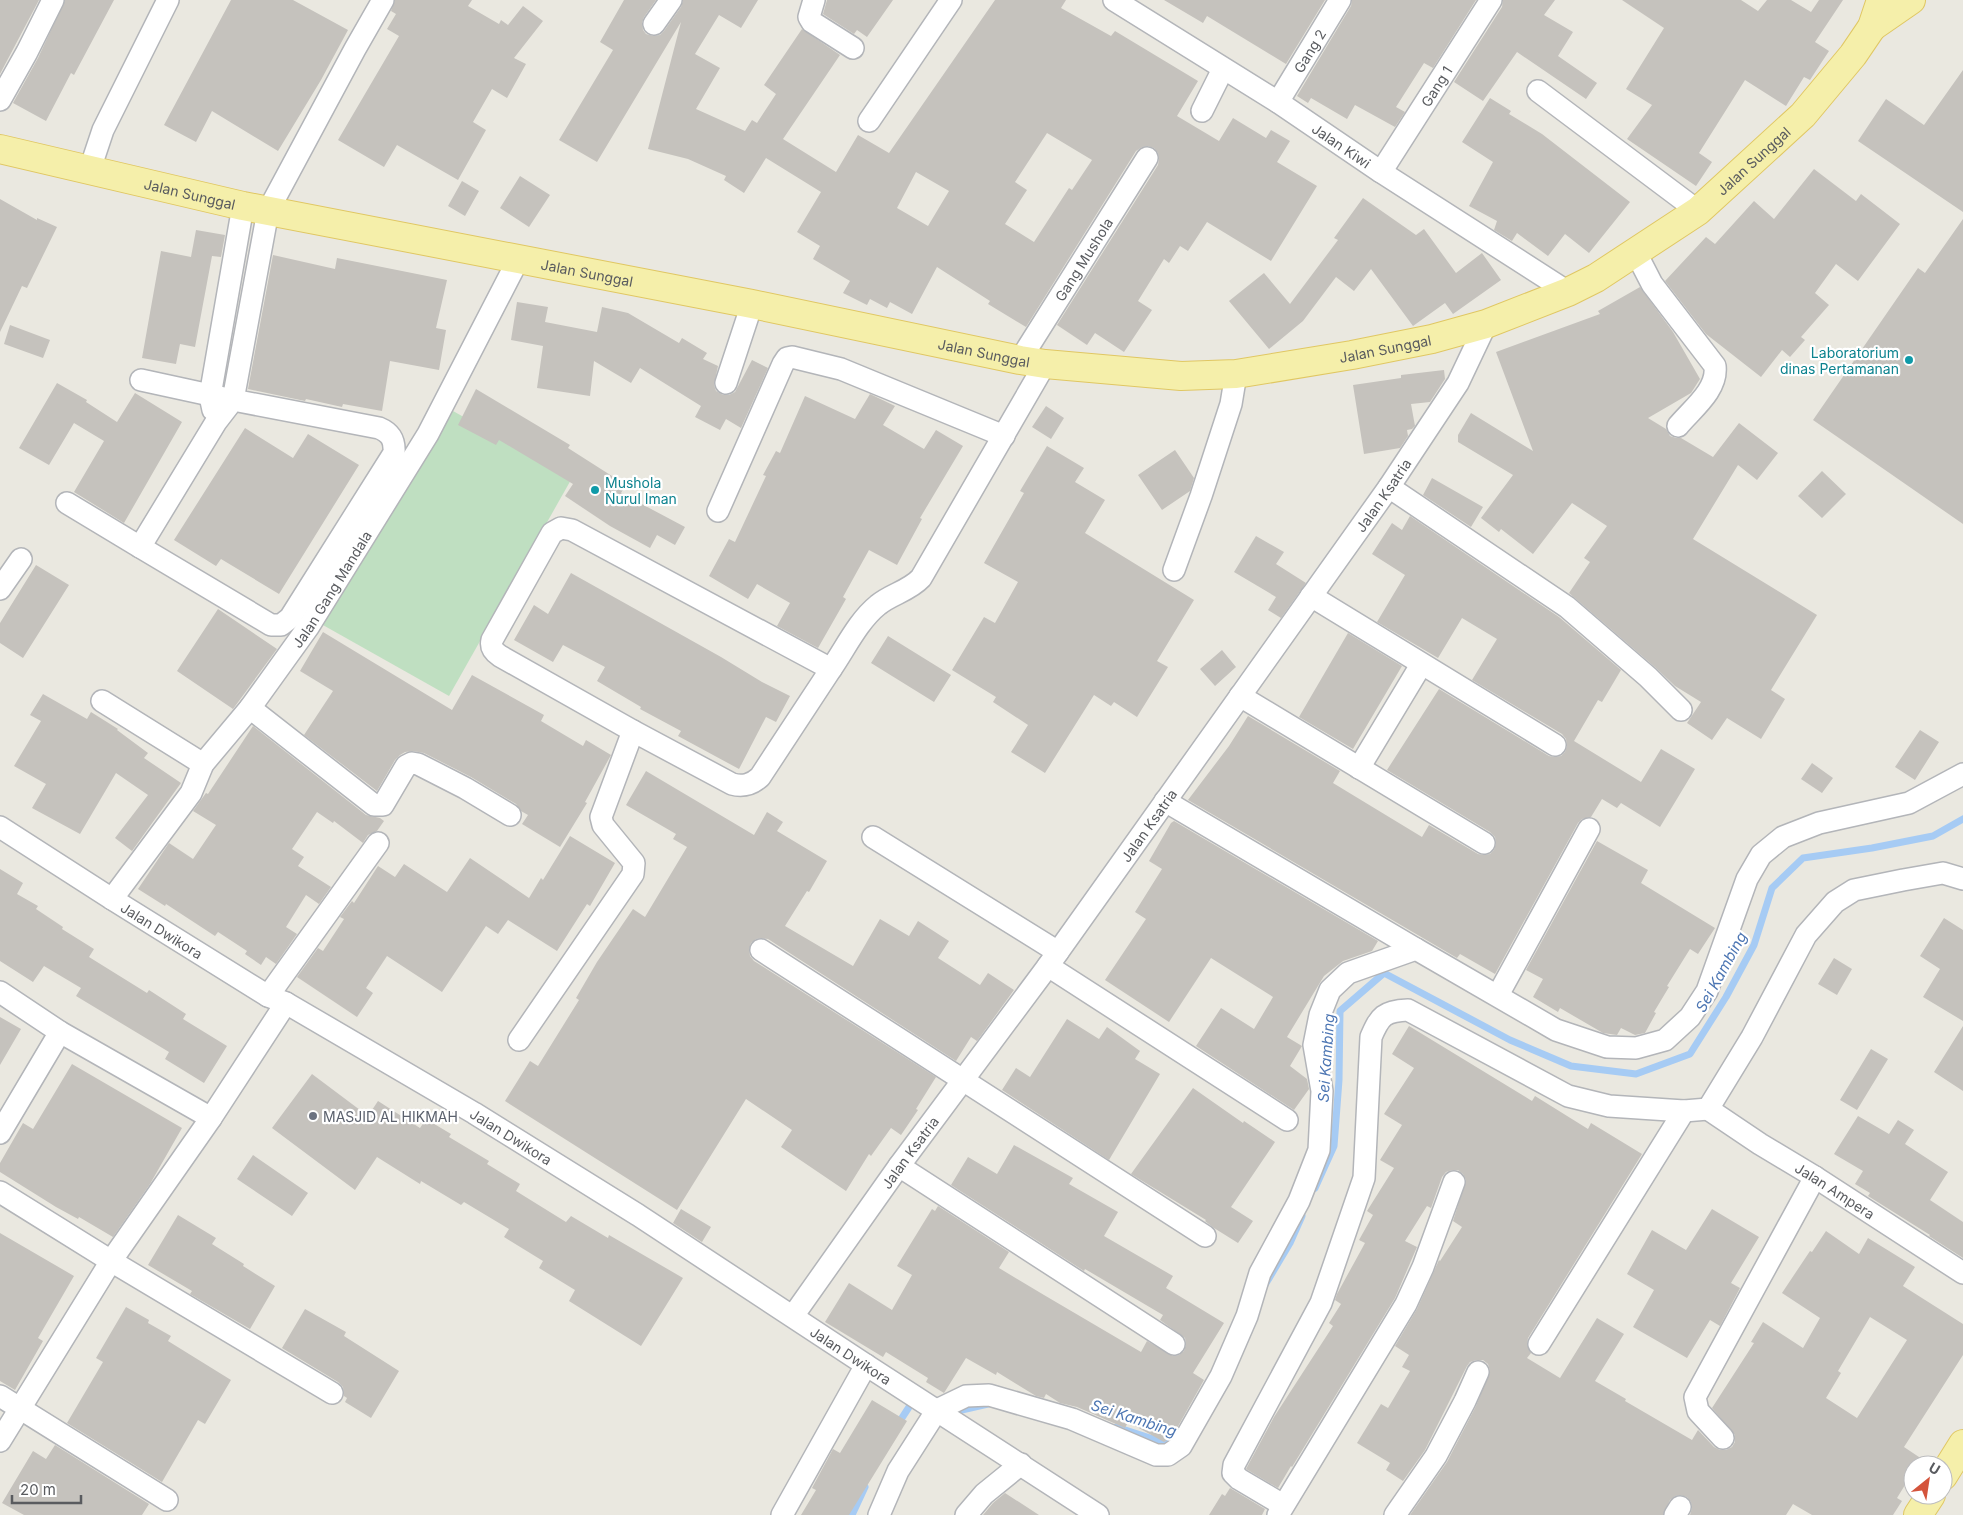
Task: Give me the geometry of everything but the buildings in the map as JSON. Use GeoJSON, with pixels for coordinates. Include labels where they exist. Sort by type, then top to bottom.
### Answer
{"type":"FeatureCollection","features":[{"type":"Feature","properties":{"kind":"main road","name":"Jalan Sunggal"},"geometry":{"type":"LineString","coordinates":[[0,149],[256,208],[752,304],[1033,362],[1181,376],[1236,374],[1352,355],[1432,339],[1486,324],[1568,292],[1596,278],[1698,211],[1803,115],[1853,54],[1872,27],[1881,0]]}},
{"type":"Feature","properties":{"kind":"main road","name":"Jalan Sunggal"},"geometry":{"type":"LineString","coordinates":[[1872,27],[1911,0]]}},
{"type":"Feature","properties":{"kind":"main road"},"geometry":{"type":"LineString","coordinates":[[1953,1460],[1963,1444]]}},
{"type":"Feature","properties":{"kind":"street"},"geometry":{"type":"LineString","coordinates":[[0,100],[27,52],[52,0]]}},
{"type":"Feature","properties":{"kind":"street"},"geometry":{"type":"LineString","coordinates":[[90,169],[104,130],[168,0]]}},
{"type":"Feature","properties":{"kind":"street"},"geometry":{"type":"LineString","coordinates":[[216,422],[210,396],[223,318],[256,208],[355,49],[383,0]]}},
{"type":"Feature","properties":{"kind":"street"},"geometry":{"type":"LineString","coordinates":[[654,24],[671,0]]}},
{"type":"Feature","properties":{"kind":"street"},"geometry":{"type":"LineString","coordinates":[[814,0],[810,16],[812,22],[853,48]]}},
{"type":"Feature","properties":{"kind":"street"},"geometry":{"type":"LineString","coordinates":[[869,121],[951,0]]}},
{"type":"Feature","properties":{"kind":"street","name":"Gang 2"},"geometry":{"type":"LineString","coordinates":[[1278,102],[1340,0]]}},
{"type":"Feature","properties":{"kind":"street","name":"Gang 1"},"geometry":{"type":"LineString","coordinates":[[1381,172],[1491,0]]}},
{"type":"Feature","properties":{"kind":"street","name":"Jalan Kiwi"},"geometry":{"type":"LineString","coordinates":[[1120,1],[1568,292]]}},
{"type":"Feature","properties":{"kind":"street"},"geometry":{"type":"LineString","coordinates":[[1202,111],[1223,69]]}},
{"type":"Feature","properties":{"kind":"street"},"geometry":{"type":"LineString","coordinates":[[1538,91],[1698,211]]}},
{"type":"Feature","properties":{"kind":"street","name":"Gang Mushola"},"geometry":{"type":"LineString","coordinates":[[831,669],[572,530],[561,528],[552,533],[491,644],[492,650],[500,656],[732,784],[747,785],[760,777],[864,620],[877,605],[915,585],[921,578],[1004,436],[1033,362],[1147,158]]}},
{"type":"Feature","properties":{"kind":"street"},"geometry":{"type":"LineString","coordinates":[[140,547],[216,422],[233,400],[247,322],[256,208]]}},
{"type":"Feature","properties":{"kind":"street"},"geometry":{"type":"LineString","coordinates":[[1635,251],[1652,284],[1715,366],[1716,376],[1712,387],[1678,426]]}},
{"type":"Feature","properties":{"kind":"street","name":"Jalan Gang Mandala"},"geometry":{"type":"LineString","coordinates":[[112,899],[191,793],[203,764],[250,708],[308,626],[428,434],[519,258]]}},
{"type":"Feature","properties":{"kind":"street"},"geometry":{"type":"LineString","coordinates":[[726,383],[752,304]]}},
{"type":"Feature","properties":{"kind":"street"},"geometry":{"type":"LineString","coordinates":[[223,318],[247,322]]}},
{"type":"Feature","properties":{"kind":"street","name":"Jalan Ksatria"},"geometry":{"type":"LineString","coordinates":[[793,1316],[899,1166],[1053,959],[1389,487],[1458,383],[1486,324]]}},
{"type":"Feature","properties":{"kind":"street"},"geometry":{"type":"LineString","coordinates":[[718,511],[786,358],[792,357],[841,369],[1004,436]]}},
{"type":"Feature","properties":{"kind":"street"},"geometry":{"type":"LineString","coordinates":[[1174,570],[1202,496],[1228,413],[1236,374]]}},
{"type":"Feature","properties":{"kind":"street"},"geometry":{"type":"LineString","coordinates":[[67,503],[271,625],[281,625],[290,618],[394,453],[395,445],[392,437],[388,431],[379,428],[210,396],[141,380]]}},
{"type":"Feature","properties":{"kind":"street"},"geometry":{"type":"LineString","coordinates":[[1389,487],[1567,607],[1648,678],[1681,710]]}},
{"type":"Feature","properties":{"kind":"street"},"geometry":{"type":"LineString","coordinates":[[0,589],[21,559]]}},
{"type":"Feature","properties":{"kind":"street"},"geometry":{"type":"LineString","coordinates":[[1311,596],[1554,745]]}},
{"type":"Feature","properties":{"kind":"street"},"geometry":{"type":"LineString","coordinates":[[1359,768],[1421,665]]}},
{"type":"Feature","properties":{"kind":"street"},"geometry":{"type":"LineString","coordinates":[[1240,696],[1484,843]]}},
{"type":"Feature","properties":{"kind":"street"},"geometry":{"type":"LineString","coordinates":[[102,701],[203,764]]}},
{"type":"Feature","properties":{"kind":"street"},"geometry":{"type":"LineString","coordinates":[[250,708],[374,805],[382,805],[406,766],[412,763],[418,764],[465,788],[510,815]]}},
{"type":"Feature","properties":{"kind":"street"},"geometry":{"type":"LineString","coordinates":[[519,1040],[633,874],[634,863],[603,825],[601,817],[633,731]]}},
{"type":"Feature","properties":{"kind":"street"},"geometry":{"type":"LineString","coordinates":[[1165,801],[1556,1030],[1607,1047],[1636,1048],[1665,1040],[1690,1017],[1707,991],[1747,879],[1761,855],[1783,836],[1819,823],[1908,803],[1963,774]]}},
{"type":"Feature","properties":{"kind":"street","name":"Jalan Dwikora"},"geometry":{"type":"LineString","coordinates":[[0,827],[112,899],[277,999],[474,1113],[638,1214],[866,1365],[1098,1515]]}},
{"type":"Feature","properties":{"kind":"street"},"geometry":{"type":"LineString","coordinates":[[1498,995],[1589,830]]}},
{"type":"Feature","properties":{"kind":"street"},"geometry":{"type":"LineString","coordinates":[[872,837],[1287,1120]]}},
{"type":"Feature","properties":{"kind":"street"},"geometry":{"type":"LineString","coordinates":[[0,1441],[111,1261],[211,1118],[277,999],[378,843]]}},
{"type":"Feature","properties":{"kind":"street"},"geometry":{"type":"LineString","coordinates":[[1454,1182],[1423,1267],[1406,1304],[1280,1510],[1239,1479],[1233,1473],[1234,1465],[1321,1304],[1364,1178],[1371,1037],[1378,1019],[1392,1010],[1408,1010],[1568,1096],[1609,1106],[1684,1110],[1708,1109],[1752,1037],[1806,935],[1835,902],[1854,890],[1903,880],[1943,873],[1963,879]]}},
{"type":"Feature","properties":{"kind":"street"},"geometry":{"type":"LineString","coordinates":[[879,1515],[898,1471],[942,1413],[966,1396],[989,1395],[1072,1419],[1156,1455],[1168,1455],[1182,1446],[1221,1376],[1247,1316],[1260,1273],[1299,1201],[1319,1150],[1322,1091],[1314,1044],[1320,1015],[1330,990],[1348,973],[1416,949]]}},
{"type":"Feature","properties":{"kind":"street"},"geometry":{"type":"LineString","coordinates":[[761,950],[1205,1236]]}},
{"type":"Feature","properties":{"kind":"street"},"geometry":{"type":"LineString","coordinates":[[0,992],[60,1032],[211,1118]]}},
{"type":"Feature","properties":{"kind":"street"},"geometry":{"type":"LineString","coordinates":[[0,1133],[60,1032]]}},
{"type":"Feature","properties":{"kind":"street","name":"Jalan Ampera"},"geometry":{"type":"LineString","coordinates":[[1708,1109],[1963,1273]]}},
{"type":"Feature","properties":{"kind":"street"},"geometry":{"type":"LineString","coordinates":[[1539,1344],[1684,1110]]}},
{"type":"Feature","properties":{"kind":"street"},"geometry":{"type":"LineString","coordinates":[[899,1166],[1174,1344]]}},
{"type":"Feature","properties":{"kind":"street"},"geometry":{"type":"LineString","coordinates":[[1723,1438],[1698,1411],[1695,1397],[1815,1177]]}},
{"type":"Feature","properties":{"kind":"street"},"geometry":{"type":"LineString","coordinates":[[0,1192],[111,1261],[332,1393]]}},
{"type":"Feature","properties":{"kind":"street"},"geometry":{"type":"LineString","coordinates":[[782,1515],[866,1365]]}},
{"type":"Feature","properties":{"kind":"street"},"geometry":{"type":"LineString","coordinates":[[1395,1515],[1436,1456],[1478,1372]]}},
{"type":"Feature","properties":{"kind":"street"},"geometry":{"type":"LineString","coordinates":[[0,1396],[167,1500]]}},
{"type":"Feature","properties":{"kind":"street"},"geometry":{"type":"LineString","coordinates":[[966,1515],[1014,1459]]}},
{"type":"Feature","properties":{"kind":"green space"},"geometry":{"type":"Polygon","coordinates":[[[437,402],[572,478],[449,696],[314,620],[437,402]]]}},
{"type":"Feature","properties":{"kind":"waterway","name":"Sei Kambing"},"geometry":{"type":"LineString","coordinates":[[1315,1188],[1334,1146],[1339,1080],[1340,1011],[1384,973],[1510,1040],[1571,1066],[1636,1074],[1690,1054],[1726,997],[1754,945],[1772,888],[1803,858],[1872,848],[1933,836],[1963,819]]}},
{"type":"Feature","properties":{"kind":"waterway","name":"Sei Kambing"},"geometry":{"type":"LineString","coordinates":[[1265,1285],[1290,1243],[1302,1216]]}},
{"type":"Feature","properties":{"kind":"waterway","name":"Sei Kambing"},"geometry":{"type":"LineString","coordinates":[[898,1424],[911,1404],[915,1405]]}},
{"type":"Feature","properties":{"kind":"waterway","name":"Sei Kambing"},"geometry":{"type":"LineString","coordinates":[[953,1412],[988,1404]]}},
{"type":"Feature","properties":{"kind":"waterway","name":"Sei Kambing"},"geometry":{"type":"LineString","coordinates":[[1116,1427],[1175,1446]]}},
{"type":"Feature","properties":{"kind":"waterway","name":"Sei Kambing"},"geometry":{"type":"LineString","coordinates":[[852,1515],[865,1487]]}},
{"type":"Feature","properties":{"kind":"place","name":"Laboratorium dinas Pertamanan"},"geometry":{"type":"Point","coordinates":[1909,360]}},
{"type":"Feature","properties":{"kind":"place","name":"Mushola Nurul Iman"},"geometry":{"type":"Point","coordinates":[595,490]}},
{"type":"Feature","properties":{"kind":"place","name":"MASJID AL HIKMAH"},"geometry":{"type":"Point","coordinates":[313,1116]}}]}
